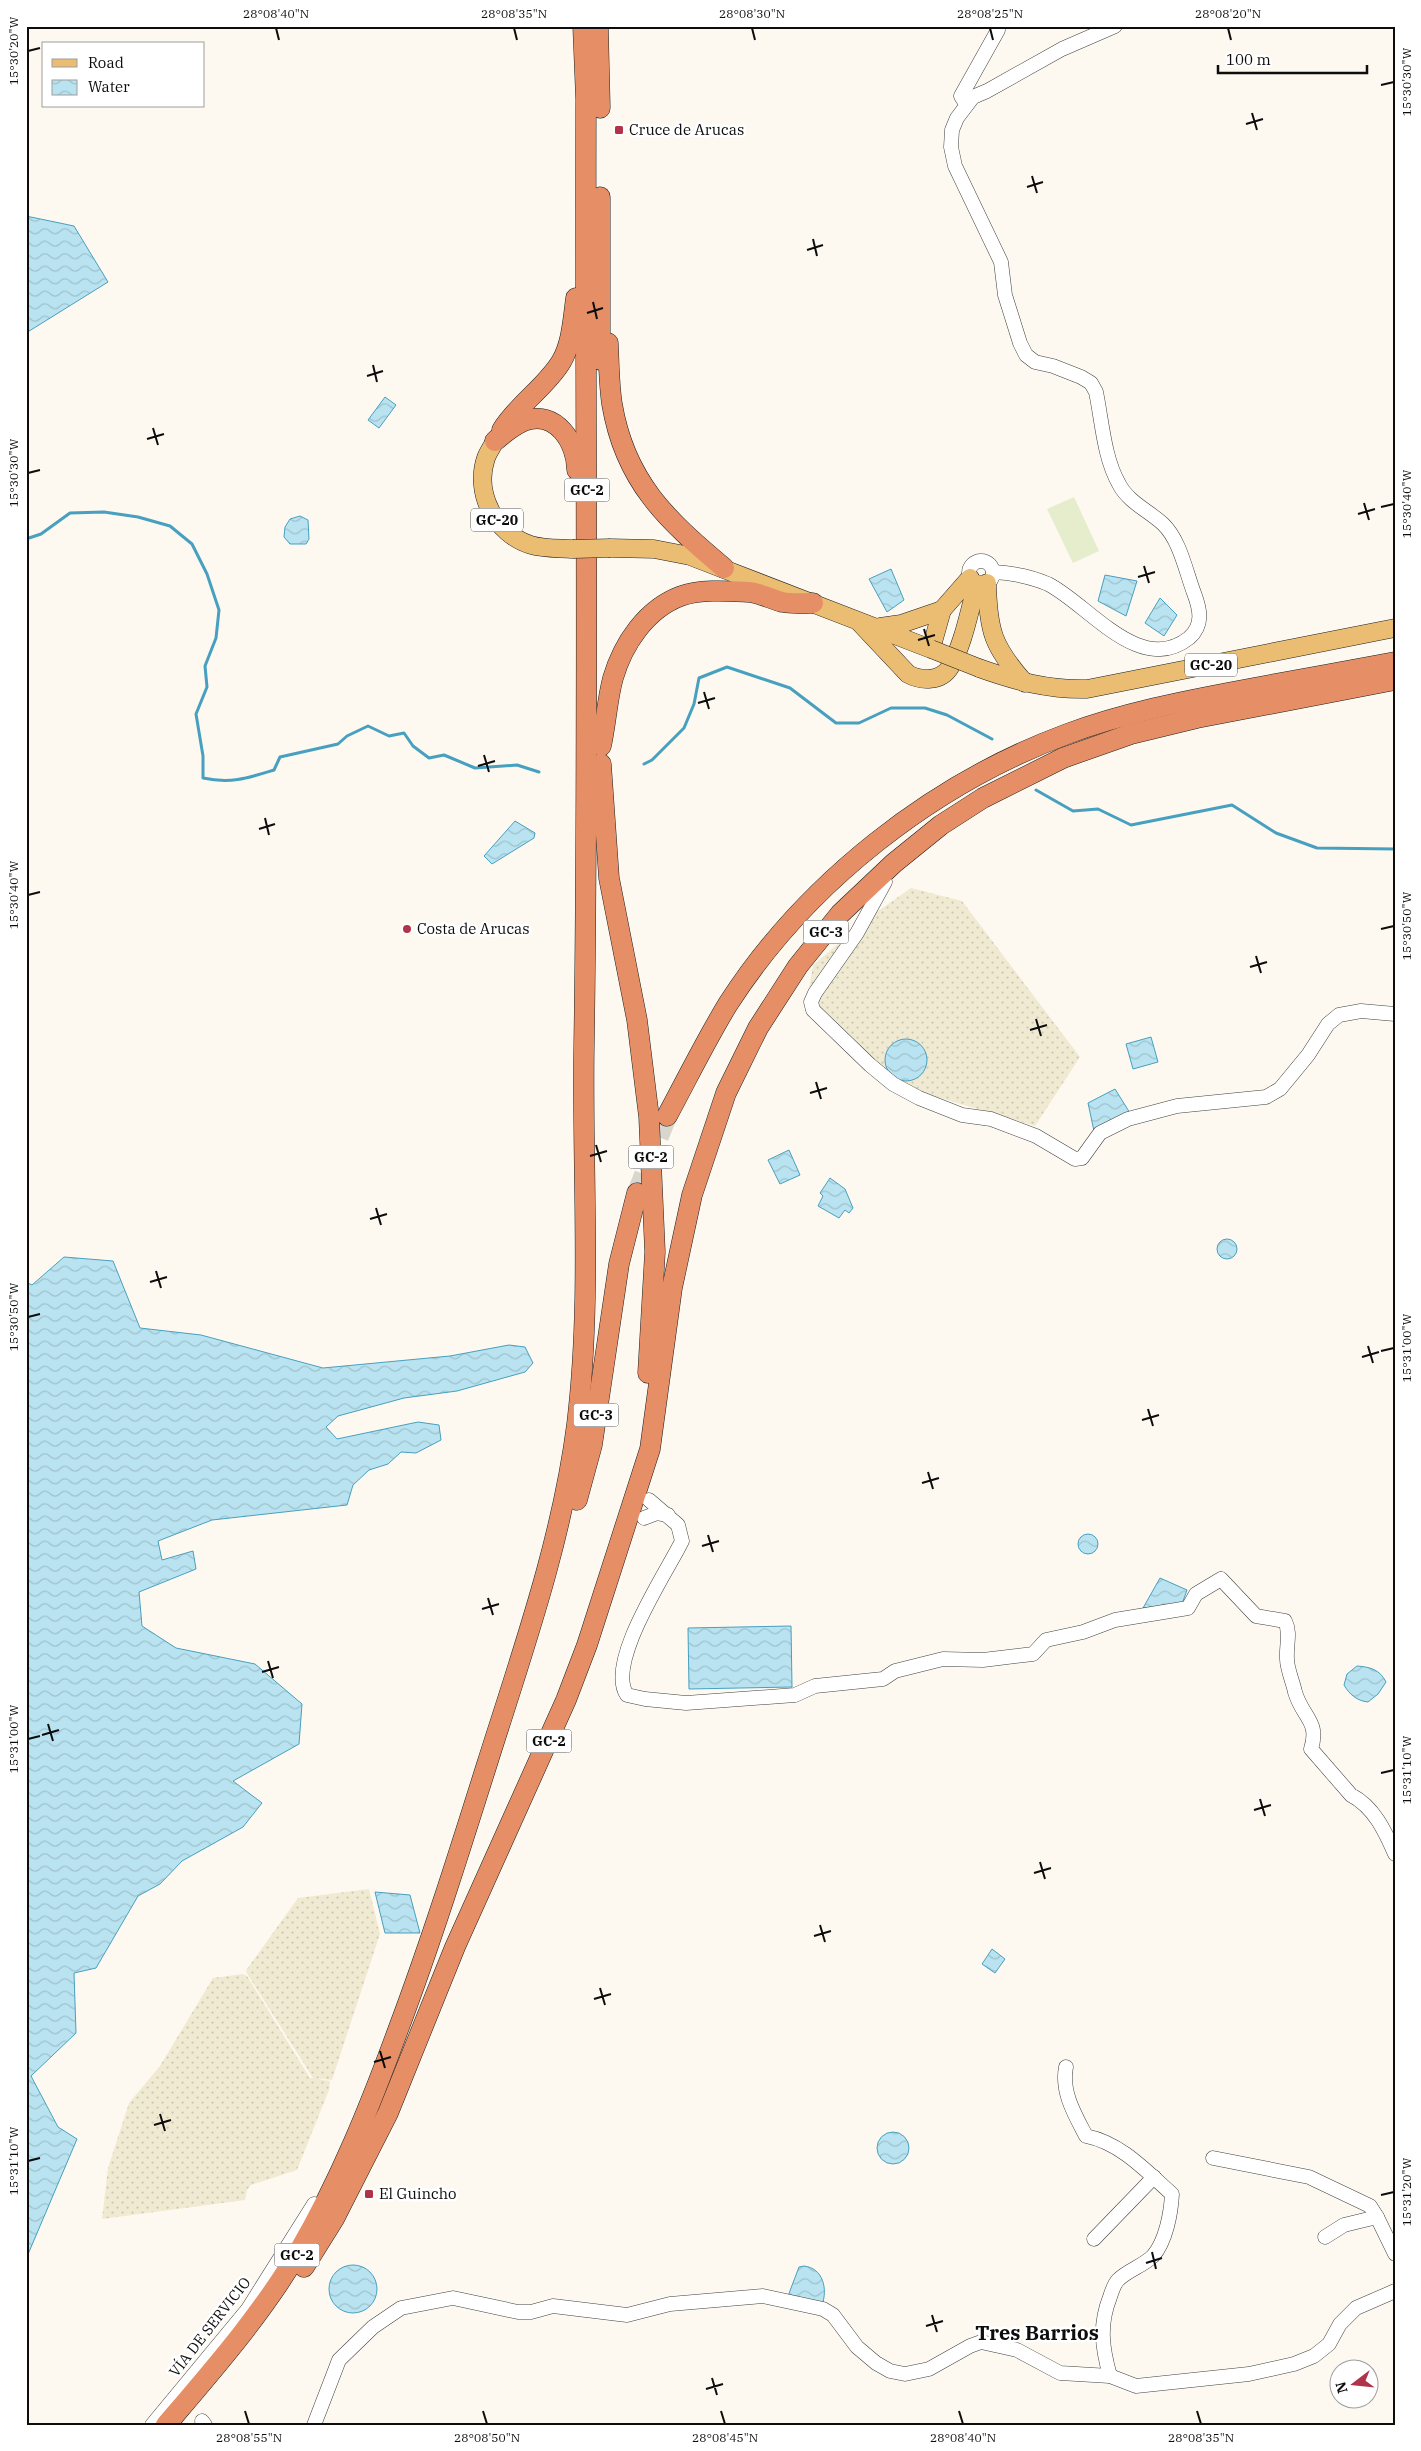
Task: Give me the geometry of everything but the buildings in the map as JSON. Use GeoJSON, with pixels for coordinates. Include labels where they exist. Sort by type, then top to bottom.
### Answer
{"type":"FeatureCollection","features":[{"type":"Feature","properties":{"kind":"highway","name":"GC-2"},"geometry":{"type":"LineString","coordinates":[[182,2425],[264,2327],[314,2252],[334,2219],[384,2121],[455,1947],[566,1700],[587,1645],[623,1528],[641,1439],[650,1348],[655,1252],[649,1117],[637,1020],[609,878],[601,788],[594,741],[586,244],[586,99],[583,26]]}},
{"type":"Feature","properties":{"kind":"highway","name":"GC-2"},"geometry":{"type":"LineString","coordinates":[[166,2425],[254,2318],[296,2256],[342,2170],[387,2060],[430,1944],[529,1630],[560,1523],[570,1472],[582,1370],[585,1295],[584,1053],[594,741],[600,301],[598,26]]}},
{"type":"Feature","properties":{"kind":"highway"},"geometry":{"type":"LineString","coordinates":[[495,441],[509,419],[551,376],[562,361],[571,333],[586,244]]}},
{"type":"Feature","properties":{"kind":"highway"},"geometry":{"type":"LineString","coordinates":[[600,301],[608,344],[612,404],[619,435],[634,472],[670,521],[724,568]]}},
{"type":"Feature","properties":{"kind":"highway"},"geometry":{"type":"LineString","coordinates":[[495,441],[511,428],[526,420],[539,419],[560,427],[568,436],[574,448],[577,461],[580,696],[594,741]]}},
{"type":"Feature","properties":{"kind":"highway"},"geometry":{"type":"LineString","coordinates":[[594,741],[613,678],[624,650],[640,625],[662,606],[681,596],[726,592],[752,592],[791,603],[812,603]]}},
{"type":"Feature","properties":{"kind":"highway","name":"GC-3"},"geometry":{"type":"LineString","coordinates":[[667,1116],[728,1004],[778,938],[829,883],[883,838],[974,777],[1068,734],[1125,716],[1194,699],[1395,662]]}},
{"type":"Feature","properties":{"kind":"highway","name":"GC-3"},"geometry":{"type":"LineString","coordinates":[[623,1528],[650,1449],[672,1288],[692,1195],[726,1093],[758,1028],[798,966],[840,914],[894,863],[941,825],[983,798],[1063,758],[1131,734],[1197,718],[1395,680]]}},
{"type":"Feature","properties":{"kind":"highway"},"geometry":{"type":"LineString","coordinates":[[854,924],[885,882],[947,831],[1063,758]]}},
{"type":"Feature","properties":{"kind":"highway","name":"GC-3"},"geometry":{"type":"LineString","coordinates":[[529,1630],[568,1534],[592,1445],[619,1264],[637,1193]]}},
{"type":"Feature","properties":{"kind":"main road","name":"GC-20"},"geometry":{"type":"LineString","coordinates":[[495,441],[486,458],[483,479],[485,497],[490,511],[507,531],[529,544],[545,548],[654,549],[690,556],[980,668],[1026,683],[1069,690],[1087,689],[1395,628]]}},
{"type":"Feature","properties":{"kind":"main road"},"geometry":{"type":"LineString","coordinates":[[877,627],[901,624],[942,610],[982,579]]}},
{"type":"Feature","properties":{"kind":"main road"},"geometry":{"type":"LineString","coordinates":[[857,620],[908,674],[918,679],[933,679],[949,668],[982,579]]}},
{"type":"Feature","properties":{"kind":"main road"},"geometry":{"type":"LineString","coordinates":[[982,579],[990,628],[995,642],[1005,660],[1026,683]]}},
{"type":"Feature","properties":{"kind":"main road"},"geometry":{"type":"LineString","coordinates":[[932,649],[942,610]]}},
{"type":"Feature","properties":{"kind":"street"},"geometry":{"type":"LineString","coordinates":[[970,101],[961,96],[998,30],[998,26]]}},
{"type":"Feature","properties":{"kind":"street"},"geometry":{"type":"LineString","coordinates":[[982,579],[1014,573],[1049,585],[1087,610],[1119,637],[1140,647],[1158,649],[1178,644],[1189,638],[1198,628],[1201,612],[1174,538],[1165,525],[1129,497],[1119,485],[1112,468],[1096,392],[1091,383],[1053,366],[1035,362],[1026,355],[1020,343],[1006,295],[1001,262],[955,166],[951,147],[952,130],[970,101],[1062,49],[1116,26]]}},
{"type":"Feature","properties":{"kind":"street"},"geometry":{"type":"LineString","coordinates":[[854,924],[815,992],[811,1002],[813,1010],[870,1065],[893,1084],[919,1098],[962,1115],[992,1119],[1036,1136],[1075,1159],[1082,1158],[1100,1133],[1128,1119],[1177,1106],[1266,1097],[1280,1089],[1308,1055],[1328,1024],[1339,1015],[1361,1011],[1395,1014]]}},
{"type":"Feature","properties":{"kind":"street"},"geometry":{"type":"LineString","coordinates":[[649,1500],[678,1525],[682,1541],[645,1606],[632,1636],[622,1674],[622,1688],[627,1695],[645,1699],[686,1703],[794,1694],[815,1686],[883,1679],[895,1671],[943,1658],[983,1660],[1032,1654],[1046,1640],[1083,1632],[1115,1620],[1188,1608],[1196,1594],[1221,1578],[1256,1616],[1285,1621],[1289,1629],[1286,1659],[1298,1702],[1311,1722],[1316,1735],[1311,1749],[1351,1795],[1360,1800],[1376,1817],[1395,1854]]}},
{"type":"Feature","properties":{"kind":"street"},"geometry":{"type":"LineString","coordinates":[[644,1518],[657,1513],[668,1515]]}},
{"type":"Feature","properties":{"kind":"street","name":"VÍA DE SERVICIO"},"geometry":{"type":"LineString","coordinates":[[152,2425],[248,2309],[291,2243],[328,2179],[370,2085],[387,2060]]}},
{"type":"Feature","properties":{"kind":"street"},"geometry":{"type":"LineString","coordinates":[[1066,2067],[1063,2079],[1070,2107],[1086,2136],[1099,2139],[1134,2160],[1172,2194],[1171,2208],[1164,2234],[1154,2255],[1116,2283],[1104,2314],[1101,2329],[1103,2350],[1110,2376]]}},
{"type":"Feature","properties":{"kind":"street"},"geometry":{"type":"LineString","coordinates":[[1213,2158],[1309,2177],[1370,2206],[1395,2254]]}},
{"type":"Feature","properties":{"kind":"street"},"geometry":{"type":"LineString","coordinates":[[1094,2239],[1154,2178]]}},
{"type":"Feature","properties":{"kind":"street"},"geometry":{"type":"LineString","coordinates":[[1325,2237],[1344,2225],[1377,2217]]}},
{"type":"Feature","properties":{"kind":"street"},"geometry":{"type":"LineString","coordinates":[[314,2425],[339,2360],[373,2327],[401,2308],[453,2298],[472,2300],[518,2312],[532,2312],[553,2306],[628,2314],[670,2304],[763,2296],[823,2309],[833,2315],[857,2347],[876,2363],[890,2371],[905,2374],[929,2369],[970,2346],[982,2342],[1017,2350],[1060,2373],[1110,2376],[1136,2386],[1249,2374],[1294,2364],[1314,2356],[1328,2344],[1340,2324],[1356,2308],[1395,2291]]}},
{"type":"Feature","properties":{"kind":"shaded area"},"geometry":{"type":"Polygon","coordinates":[[[911,888],[962,901],[1080,1057],[1035,1126],[893,1084],[808,995],[813,965],[871,916],[911,888]]]}},
{"type":"Feature","properties":{"kind":"shaded area"},"geometry":{"type":"Polygon","coordinates":[[[369,1889],[380,1934],[332,2080],[314,2078],[330,2081],[329,2090],[297,2170],[251,2185],[247,2190],[245,2200],[102,2219],[108,2168],[129,2103],[160,2066],[213,1978],[243,1974],[247,1976],[310,2078],[313,2078],[246,1972],[298,1898],[369,1889]]]}},
{"type":"Feature","properties":{"kind":"green space"},"geometry":{"type":"Polygon","coordinates":[[[1074,497],[1099,551],[1073,563],[1047,509],[1074,497]]]}},
{"type":"Feature","properties":{"kind":"water"},"geometry":{"type":"Polygon","coordinates":[[[26,216],[74,226],[108,282],[26,333],[26,216]]]}},
{"type":"Feature","properties":{"kind":"water"},"geometry":{"type":"Polygon","coordinates":[[[385,397],[396,405],[379,428],[368,420],[385,397]]]}},
{"type":"Feature","properties":{"kind":"water"},"geometry":{"type":"Polygon","coordinates":[[[300,516],[308,520],[309,539],[306,544],[290,544],[284,537],[285,527],[290,519],[300,516]]]}},
{"type":"Feature","properties":{"kind":"water"},"geometry":{"type":"Polygon","coordinates":[[[891,569],[904,600],[887,612],[869,579],[891,569]]]}},
{"type":"Feature","properties":{"kind":"water"},"geometry":{"type":"Polygon","coordinates":[[[1105,575],[1137,581],[1126,616],[1098,601],[1105,575]]]}},
{"type":"Feature","properties":{"kind":"water"},"geometry":{"type":"Polygon","coordinates":[[[1160,598],[1177,615],[1164,636],[1145,623],[1160,598]]]}},
{"type":"Feature","properties":{"kind":"water"},"geometry":{"type":"Polygon","coordinates":[[[515,821],[535,833],[534,838],[492,864],[484,856],[515,821]]]}},
{"type":"Feature","properties":{"kind":"water"},"geometry":{"type":"Polygon","coordinates":[[[1151,1037],[1158,1062],[1133,1069],[1126,1044],[1151,1037]]]}},
{"type":"Feature","properties":{"kind":"water"},"geometry":{"type":"Polygon","coordinates":[[[906,1039],[921,1045],[927,1060],[921,1075],[906,1081],[891,1075],[885,1060],[891,1045],[906,1039]]]}},
{"type":"Feature","properties":{"kind":"water"},"geometry":{"type":"Polygon","coordinates":[[[1115,1089],[1130,1113],[1094,1131],[1088,1103],[1115,1089]]]}},
{"type":"Feature","properties":{"kind":"water"},"geometry":{"type":"Polygon","coordinates":[[[789,1150],[800,1175],[780,1184],[768,1160],[789,1150]]]}},
{"type":"Feature","properties":{"kind":"water"},"geometry":{"type":"Polygon","coordinates":[[[830,1178],[845,1189],[853,1208],[849,1213],[845,1210],[839,1218],[818,1206],[823,1196],[820,1193],[830,1178]]]}},
{"type":"Feature","properties":{"kind":"water"},"geometry":{"type":"Polygon","coordinates":[[[1223,1239],[1231,1239],[1237,1245],[1237,1253],[1231,1259],[1223,1259],[1217,1253],[1217,1245],[1223,1239]]]}},
{"type":"Feature","properties":{"kind":"water"},"geometry":{"type":"Polygon","coordinates":[[[64,1257],[113,1261],[140,1328],[201,1335],[323,1368],[450,1356],[509,1345],[525,1347],[533,1363],[525,1372],[457,1391],[404,1398],[338,1416],[326,1427],[337,1439],[418,1422],[439,1425],[441,1440],[416,1453],[401,1452],[388,1464],[369,1470],[353,1485],[347,1505],[212,1520],[158,1541],[162,1560],[193,1551],[196,1569],[139,1592],[142,1626],[176,1648],[255,1664],[302,1704],[299,1744],[233,1781],[262,1803],[243,1827],[182,1861],[160,1884],[138,1896],[96,1968],[74,1973],[76,2033],[31,2076],[58,2127],[77,2139],[26,2259],[26,1282],[32,1285],[64,1257]]]}},
{"type":"Feature","properties":{"kind":"water"},"geometry":{"type":"Polygon","coordinates":[[[1088,1534],[1095,1537],[1098,1544],[1095,1551],[1088,1554],[1081,1551],[1078,1544],[1081,1537],[1088,1534]]]}},
{"type":"Feature","properties":{"kind":"water"},"geometry":{"type":"Polygon","coordinates":[[[1160,1578],[1187,1590],[1182,1604],[1143,1608],[1160,1578]]]}},
{"type":"Feature","properties":{"kind":"water"},"geometry":{"type":"Polygon","coordinates":[[[791,1626],[792,1687],[689,1689],[688,1628],[791,1626]]]}},
{"type":"Feature","properties":{"kind":"water"},"geometry":{"type":"Polygon","coordinates":[[[1357,1666],[1374,1670],[1386,1682],[1378,1694],[1368,1702],[1354,1696],[1344,1685],[1347,1674],[1357,1666]]]}},
{"type":"Feature","properties":{"kind":"water"},"geometry":{"type":"Polygon","coordinates":[[[375,1892],[410,1895],[420,1933],[385,1933],[375,1892]]]}},
{"type":"Feature","properties":{"kind":"water"},"geometry":{"type":"Polygon","coordinates":[[[992,1949],[1005,1959],[995,1973],[982,1964],[992,1949]]]}},
{"type":"Feature","properties":{"kind":"water"},"geometry":{"type":"Polygon","coordinates":[[[893,2132],[905,2136],[909,2148],[905,2160],[893,2164],[881,2160],[877,2148],[881,2136],[893,2132]]]}},
{"type":"Feature","properties":{"kind":"water"},"geometry":{"type":"Polygon","coordinates":[[[348,2265],[358,2265],[370,2272],[377,2284],[377,2294],[370,2306],[358,2313],[348,2313],[340,2309],[333,2302],[329,2294],[329,2284],[333,2276],[340,2269],[348,2265]]]}},
{"type":"Feature","properties":{"kind":"water"},"geometry":{"type":"Polygon","coordinates":[[[804,2266],[816,2271],[820,2275],[824,2286],[822,2305],[788,2296],[799,2267],[804,2266]]]}},
{"type":"Feature","properties":{"kind":"waterway"},"geometry":{"type":"LineString","coordinates":[[26,539],[41,534],[70,513],[104,512],[138,517],[170,526],[192,544],[207,574],[219,610],[216,638],[205,666],[207,687],[196,714],[203,756],[203,778],[231,780],[247,778],[274,770],[280,757],[338,744],[347,736],[368,726],[389,736],[404,733],[413,746],[429,758],[444,755],[475,768],[517,765],[539,772]]}},
{"type":"Feature","properties":{"kind":"waterway"},"geometry":{"type":"LineString","coordinates":[[644,764],[652,760],[684,728],[694,704],[699,678],[727,667],[790,688],[836,723],[859,723],[891,708],[925,708],[947,715],[992,739]]}},
{"type":"Feature","properties":{"kind":"waterway"},"geometry":{"type":"LineString","coordinates":[[1036,790],[1073,811],[1098,809],[1131,825],[1232,805],[1276,833],[1317,848],[1395,849]]}},
{"type":"Feature","properties":{"kind":"tunnel"},"geometry":{"type":"LineString","coordinates":[[637,1193],[667,1116]]}},
{"type":"Feature","properties":{"kind":"place","name":"Cruce de Arucas"},"geometry":{"type":"Point","coordinates":[619,130]}},
{"type":"Feature","properties":{"kind":"place","name":"Costa de Arucas"},"geometry":{"type":"Point","coordinates":[407,929]}},
{"type":"Feature","properties":{"kind":"place","name":"El Guincho"},"geometry":{"type":"Point","coordinates":[369,2194]}},
{"type":"Feature","properties":{"kind":"district","name":"Tres Barrios"},"geometry":{"type":"Point","coordinates":[1037,2333]}}]}
